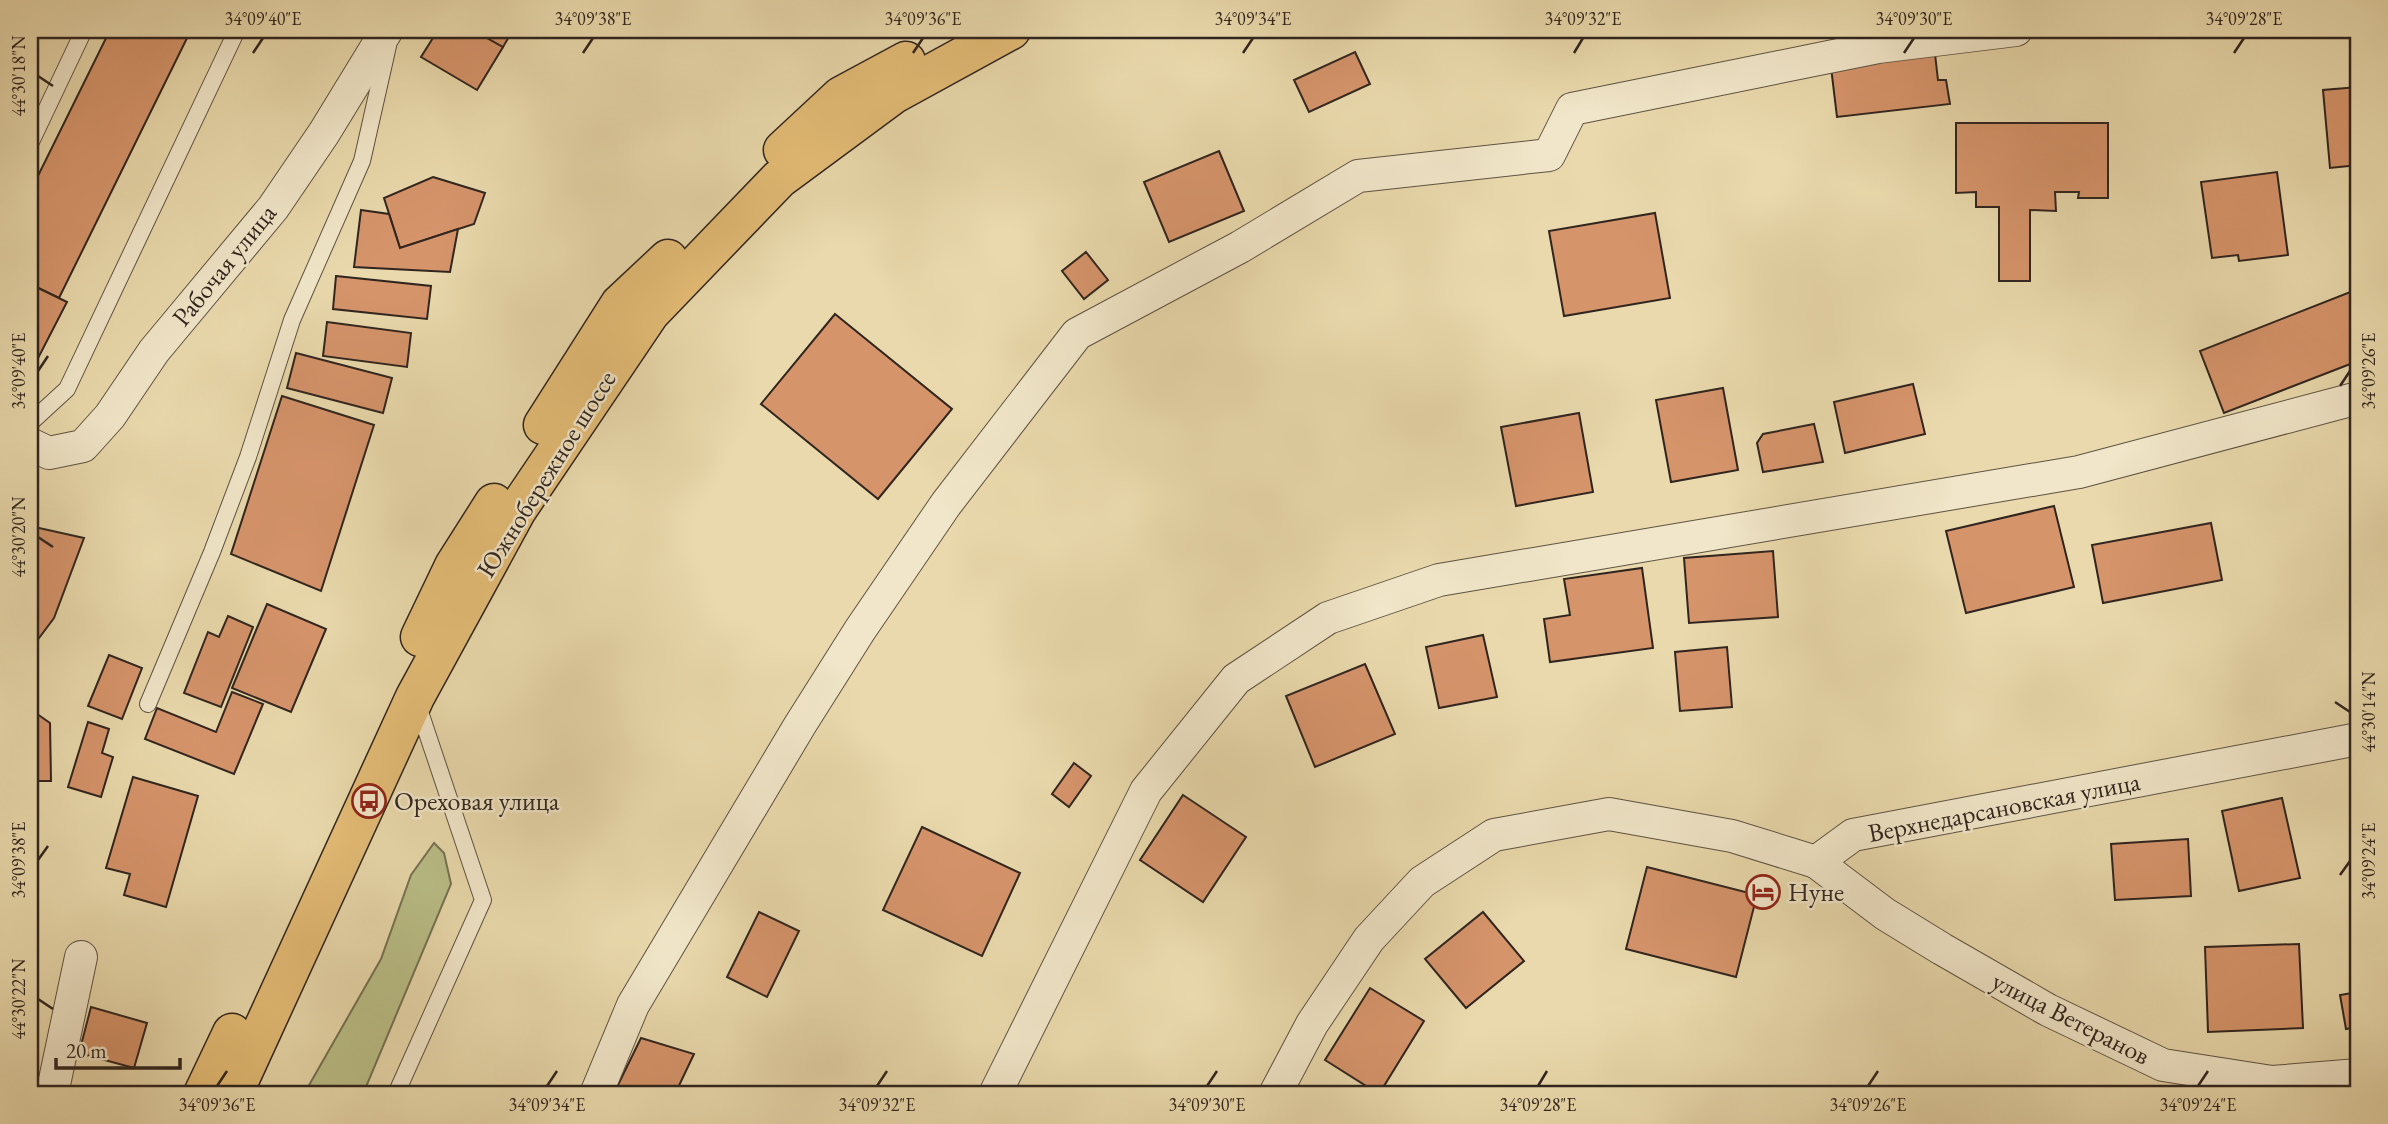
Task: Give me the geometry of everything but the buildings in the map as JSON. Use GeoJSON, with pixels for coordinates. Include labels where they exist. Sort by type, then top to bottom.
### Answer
{"type":"FeatureCollection","features":[{"type":"Feature","properties":{"kind":"highway","name":"Южнобережное шоссе"},"geometry":{"type":"LineString","coordinates":[[203,1094],[454,566],[620,304],[841,96],[967,30]]}},
{"type":"Feature","properties":{"kind":"highway","name":"Южнобережное шоссе"},"geometry":{"type":"LineString","coordinates":[[233,1094],[415,697],[517,509],[650,313],[779,179],[894,93],[1011,30]]}},
{"type":"Feature","properties":{"kind":"street","name":"Рабочая улица"},"geometry":{"type":"LineString","coordinates":[[30,444],[49,453],[83,446],[110,416],[154,351],[272,208],[324,133],[389,30]]}},
{"type":"Feature","properties":{"kind":"street"},"geometry":{"type":"LineString","coordinates":[[596,1094],[632,1005],[827,683],[946,504],[1077,334],[1240,247],[1358,176],[1549,155],[1572,109],[1878,47],[2016,30]]}},
{"type":"Feature","properties":{"kind":"street"},"geometry":{"type":"LineString","coordinates":[[995,1094],[1146,791],[1236,679],[1328,618],[1439,580],[2079,472],[2358,398]]}},
{"type":"Feature","properties":{"kind":"street","name":"Верхнедарсановская улица"},"geometry":{"type":"LineString","coordinates":[[1816,862],[1853,835],[2358,739]]}},
{"type":"Feature","properties":{"kind":"street"},"geometry":{"type":"LineString","coordinates":[[1275,1094],[1312,1024],[1369,939],[1422,882],[1494,835],[1608,814],[1732,836],[1816,862]]}},
{"type":"Feature","properties":{"kind":"street","name":"улица Ветеранов"},"geometry":{"type":"LineString","coordinates":[[1816,862],[1885,914],[1942,949],[2048,1010],[2163,1065],[2272,1082],[2358,1075]]}},
{"type":"Feature","properties":{"kind":"street"},"geometry":{"type":"LineString","coordinates":[[51,1094],[81,957]]}},
{"type":"Feature","properties":{"kind":"lane"},"geometry":{"type":"LineString","coordinates":[[30,144],[85,30]]}},
{"type":"Feature","properties":{"kind":"lane"},"geometry":{"type":"LineString","coordinates":[[30,423],[67,389],[237,30]]}},
{"type":"Feature","properties":{"kind":"lane"},"geometry":{"type":"LineString","coordinates":[[148,704],[212,552],[248,457],[292,320],[362,161],[389,30]]}},
{"type":"Feature","properties":{"kind":"lane"},"geometry":{"type":"LineString","coordinates":[[396,1094],[482,900],[415,697]]}},
{"type":"Feature","properties":{"kind":"green space"},"geometry":{"type":"Polygon","coordinates":[[[434,843],[444,853],[451,884],[363,1094],[304,1094],[381,959],[411,875],[434,843]]]}},
{"type":"Feature","properties":{"kind":"place","name":"Ореховая улица"},"geometry":{"type":"Point","coordinates":[369,801]}},
{"type":"Feature","properties":{"kind":"place","name":"Нуне"},"geometry":{"type":"Point","coordinates":[1763,892]}}]}
